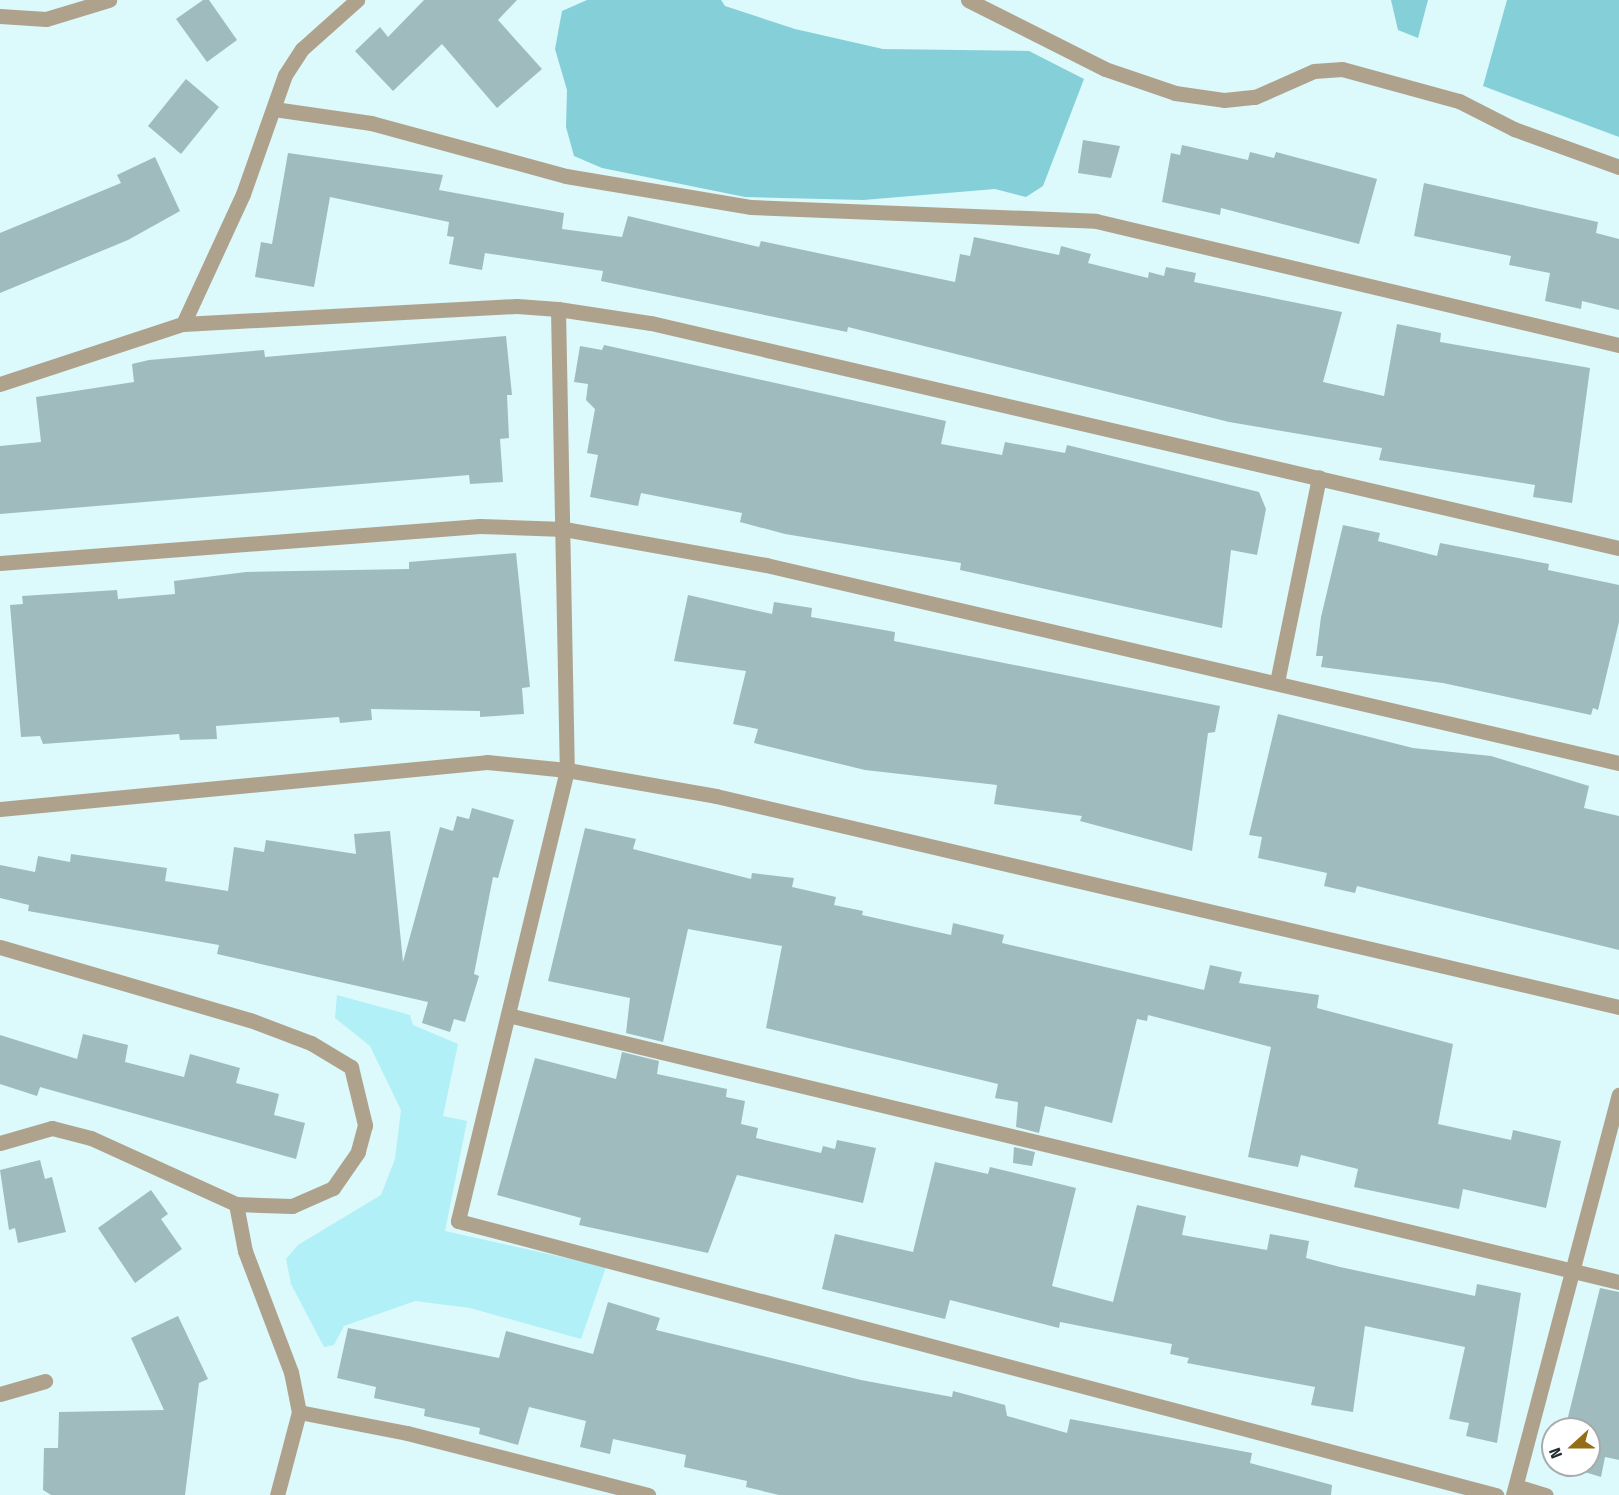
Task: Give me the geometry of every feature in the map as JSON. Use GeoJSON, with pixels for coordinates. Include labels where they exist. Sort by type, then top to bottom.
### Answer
{"type":"FeatureCollection","features":[{"type":"Feature","properties":{"kind":"street"},"geometry":{"type":"LineString","coordinates":[[0,16],[46,19],[109,0]]}},
{"type":"Feature","properties":{"kind":"street"},"geometry":{"type":"LineString","coordinates":[[183,324],[274,109],[302,49],[357,0]]}},
{"type":"Feature","properties":{"kind":"street"},"geometry":{"type":"LineString","coordinates":[[968,0],[1105,69],[1175,93],[1224,100],[1255,97],[1314,72],[1341,69],[1459,101],[1514,129],[1619,167]]}},
{"type":"Feature","properties":{"kind":"street"},"geometry":{"type":"LineString","coordinates":[[274,109],[370,123],[566,176],[751,207],[1096,221],[1619,345]]}},
{"type":"Feature","properties":{"kind":"street"},"geometry":{"type":"LineString","coordinates":[[0,384],[183,324],[517,306],[558,309],[651,323],[1619,548]]}},
{"type":"Feature","properties":{"kind":"street"},"geometry":{"type":"LineString","coordinates":[[558,309],[567,770],[512,1016],[458,1221],[1496,1495]]}},
{"type":"Feature","properties":{"kind":"street"},"geometry":{"type":"LineString","coordinates":[[1277,682],[1319,477]]}},
{"type":"Feature","properties":{"kind":"street"},"geometry":{"type":"LineString","coordinates":[[0,563],[480,526],[564,529],[766,565],[1619,763]]}},
{"type":"Feature","properties":{"kind":"street"},"geometry":{"type":"LineString","coordinates":[[0,809],[487,762],[567,770],[716,796],[1619,1007]]}},
{"type":"Feature","properties":{"kind":"street"},"geometry":{"type":"LineString","coordinates":[[0,948],[250,1020],[312,1044],[351,1067],[365,1125],[358,1152],[333,1188],[292,1206],[236,1204],[91,1138],[52,1128],[0,1143]]}},
{"type":"Feature","properties":{"kind":"street"},"geometry":{"type":"LineString","coordinates":[[512,1016],[1619,1282]]}},
{"type":"Feature","properties":{"kind":"street"},"geometry":{"type":"LineString","coordinates":[[1546,1495],[1515,1491],[1619,1095]]}},
{"type":"Feature","properties":{"kind":"street"},"geometry":{"type":"LineString","coordinates":[[236,1204],[245,1251],[291,1372],[299,1412],[277,1495]]}},
{"type":"Feature","properties":{"kind":"street"},"geometry":{"type":"LineString","coordinates":[[0,1394],[45,1381]]}},
{"type":"Feature","properties":{"kind":"street"},"geometry":{"type":"LineString","coordinates":[[299,1412],[407,1433],[648,1495]]}},
{"type":"Feature","properties":{"kind":"shaded area"},"geometry":{"type":"Polygon","coordinates":[[[587,0],[721,0],[725,6],[795,29],[883,49],[1029,51],[1084,79],[1043,186],[1026,197],[995,189],[863,200],[745,197],[602,168],[574,156],[566,127],[567,90],[555,49],[562,11],[587,0]]]}},
{"type":"Feature","properties":{"kind":"shaded area"},"geometry":{"type":"Polygon","coordinates":[[[1391,0],[1428,0],[1418,38],[1398,30],[1391,0]]]}},
{"type":"Feature","properties":{"kind":"shaded area"},"geometry":{"type":"Polygon","coordinates":[[[1507,0],[1619,0],[1619,137],[1483,86],[1507,0]]]}},
{"type":"Feature","properties":{"kind":"shaded area"},"geometry":{"type":"Polygon","coordinates":[[[337,995],[410,1015],[413,1025],[458,1044],[443,1116],[467,1121],[445,1231],[606,1267],[581,1339],[470,1308],[415,1301],[344,1326],[334,1345],[324,1347],[291,1284],[286,1259],[298,1245],[381,1195],[395,1159],[401,1110],[370,1046],[335,1018],[337,995]]]}},
{"type":"Feature","properties":{"kind":"building"},"geometry":{"type":"Polygon","coordinates":[[[203,0],[209,0],[237,40],[207,62],[176,19],[203,0]]]}},
{"type":"Feature","properties":{"kind":"building"},"geometry":{"type":"Polygon","coordinates":[[[424,0],[517,0],[498,20],[542,69],[497,108],[442,44],[393,91],[355,51],[380,27],[388,37],[424,0]]]}},
{"type":"Feature","properties":{"kind":"building"},"geometry":{"type":"Polygon","coordinates":[[[186,79],[219,107],[181,154],[148,126],[186,79]]]}},
{"type":"Feature","properties":{"kind":"building"},"geometry":{"type":"Polygon","coordinates":[[[1083,140],[1120,146],[1111,178],[1078,173],[1083,140]]]}},
{"type":"Feature","properties":{"kind":"building"},"geometry":{"type":"Polygon","coordinates":[[[1182,145],[1248,160],[1250,152],[1274,158],[1276,152],[1377,179],[1359,244],[1221,208],[1220,215],[1162,202],[1171,153],[1180,155],[1182,145]]]}},
{"type":"Feature","properties":{"kind":"building"},"geometry":{"type":"Polygon","coordinates":[[[288,153],[443,175],[439,190],[564,213],[562,229],[622,237],[628,216],[759,247],[761,241],[955,282],[960,254],[970,256],[974,237],[1059,255],[1061,246],[1091,254],[1088,263],[1148,278],[1149,272],[1164,276],[1166,267],[1196,273],[1194,282],[1342,312],[1323,382],[1384,396],[1397,324],[1441,333],[1440,342],[1590,368],[1572,503],[1533,497],[1535,485],[1379,460],[1382,448],[1229,422],[848,327],[847,332],[601,281],[603,271],[485,253],[482,270],[449,264],[454,237],[447,236],[449,222],[330,197],[314,287],[255,277],[261,242],[272,244],[288,153]]]}},
{"type":"Feature","properties":{"kind":"building"},"geometry":{"type":"Polygon","coordinates":[[[155,157],[180,211],[128,240],[0,293],[0,233],[121,183],[117,175],[155,157]]]}},
{"type":"Feature","properties":{"kind":"building"},"geometry":{"type":"Polygon","coordinates":[[[1424,183],[1598,222],[1596,233],[1619,239],[1619,310],[1582,301],[1581,309],[1545,301],[1550,273],[1509,265],[1511,256],[1414,236],[1424,183]]]}},
{"type":"Feature","properties":{"kind":"building"},"geometry":{"type":"Polygon","coordinates":[[[506,336],[512,395],[507,395],[509,438],[500,439],[503,482],[470,484],[469,475],[0,514],[0,446],[41,442],[36,397],[134,382],[132,364],[149,360],[264,350],[265,357],[506,336]]]}},
{"type":"Feature","properties":{"kind":"building"},"geometry":{"type":"Polygon","coordinates":[[[604,345],[946,421],[941,444],[1002,455],[1005,442],[1065,453],[1067,445],[1259,492],[1266,509],[1257,555],[1231,550],[1222,628],[960,570],[961,563],[785,534],[740,522],[742,513],[641,493],[638,506],[590,497],[598,455],[587,453],[595,409],[586,400],[588,384],[574,382],[580,346],[602,350],[604,345]]]}},
{"type":"Feature","properties":{"kind":"building"},"geometry":{"type":"Polygon","coordinates":[[[1343,525],[1380,533],[1378,541],[1437,556],[1440,543],[1549,564],[1548,570],[1619,585],[1619,622],[1598,710],[1593,708],[1591,715],[1443,683],[1321,667],[1323,656],[1316,656],[1321,617],[1343,525]]]}},
{"type":"Feature","properties":{"kind":"building"},"geometry":{"type":"Polygon","coordinates":[[[516,553],[530,687],[522,688],[524,714],[480,717],[480,711],[371,709],[372,720],[340,723],[339,717],[216,726],[217,739],[180,740],[179,734],[43,744],[40,736],[21,737],[10,605],[23,604],[22,596],[117,590],[118,599],[175,594],[174,581],[246,572],[409,569],[409,562],[516,553]]]}},
{"type":"Feature","properties":{"kind":"building"},"geometry":{"type":"Polygon","coordinates":[[[688,595],[772,614],[774,602],[812,608],[811,617],[895,632],[894,641],[1220,706],[1215,732],[1208,733],[1192,851],[1080,821],[1082,816],[994,804],[997,785],[865,770],[754,743],[758,729],[733,724],[746,671],[674,661],[688,595]]]}},
{"type":"Feature","properties":{"kind":"building"},"geometry":{"type":"Polygon","coordinates":[[[1278,714],[1413,748],[1491,756],[1589,786],[1584,808],[1619,816],[1619,950],[1357,886],[1355,893],[1324,886],[1327,873],[1258,858],[1262,837],[1249,835],[1278,714]]]}},
{"type":"Feature","properties":{"kind":"building"},"geometry":{"type":"Polygon","coordinates":[[[472,808],[514,820],[498,878],[493,877],[474,974],[479,976],[465,1022],[454,1019],[450,1032],[422,1023],[428,1002],[217,954],[219,945],[28,911],[29,905],[0,898],[0,865],[35,872],[38,856],[70,862],[71,854],[167,868],[165,881],[228,891],[234,847],[264,852],[266,840],[356,854],[354,834],[390,831],[403,962],[440,827],[453,831],[457,816],[469,819],[472,808]]]}},
{"type":"Feature","properties":{"kind":"building"},"geometry":{"type":"Polygon","coordinates":[[[585,828],[636,839],[633,849],[751,879],[752,873],[794,878],[792,887],[836,897],[834,905],[863,911],[862,915],[951,935],[953,923],[1004,935],[1002,943],[1204,990],[1210,965],[1242,972],[1239,983],[1319,995],[1317,1008],[1453,1044],[1438,1124],[1511,1140],[1513,1130],[1561,1141],[1546,1208],[1463,1189],[1459,1209],[1354,1187],[1358,1169],[1301,1155],[1298,1167],[1248,1157],[1271,1047],[1148,1015],[1147,1021],[1137,1019],[1112,1123],[1045,1106],[1039,1133],[1016,1127],[1018,1102],[995,1098],[998,1084],[766,1028],[782,946],[688,929],[663,1042],[626,1033],[630,998],[548,981],[585,828]]]}},
{"type":"Feature","properties":{"kind":"building"},"geometry":{"type":"Polygon","coordinates":[[[83,1034],[128,1045],[125,1062],[184,1077],[190,1054],[240,1068],[236,1083],[279,1094],[274,1115],[305,1123],[296,1159],[40,1087],[37,1096],[0,1084],[0,1035],[77,1059],[83,1034]]]}},
{"type":"Feature","properties":{"kind":"building"},"geometry":{"type":"Polygon","coordinates":[[[622,1052],[659,1061],[657,1074],[727,1089],[726,1097],[745,1101],[741,1124],[758,1128],[756,1138],[821,1153],[823,1146],[835,1149],[837,1140],[876,1148],[863,1203],[737,1175],[708,1253],[579,1225],[581,1218],[497,1195],[535,1058],[616,1079],[622,1052]]]}},
{"type":"Feature","properties":{"kind":"building"},"geometry":{"type":"Polygon","coordinates":[[[1014,1147],[1035,1152],[1032,1166],[1013,1163],[1014,1147]]]}},
{"type":"Feature","properties":{"kind":"building"},"geometry":{"type":"Polygon","coordinates":[[[40,1160],[45,1179],[52,1177],[66,1232],[18,1243],[15,1228],[9,1230],[0,1170],[40,1160]]]}},
{"type":"Feature","properties":{"kind":"building"},"geometry":{"type":"Polygon","coordinates":[[[935,1162],[988,1174],[990,1167],[1076,1188],[1052,1286],[1113,1302],[1137,1205],[1186,1216],[1182,1235],[1267,1250],[1270,1234],[1309,1241],[1306,1258],[1340,1267],[1475,1296],[1477,1284],[1521,1293],[1497,1443],[1466,1436],[1469,1423],[1449,1419],[1465,1347],[1365,1326],[1353,1412],[1311,1405],[1315,1387],[1187,1363],[1189,1358],[1170,1354],[1172,1344],[1060,1322],[1059,1328],[950,1300],[945,1319],[822,1289],[835,1234],[913,1252],[935,1162]]]}},
{"type":"Feature","properties":{"kind":"building"},"geometry":{"type":"Polygon","coordinates":[[[151,1190],[168,1214],[161,1219],[182,1249],[135,1283],[98,1228],[151,1190]]]}},
{"type":"Feature","properties":{"kind":"building"},"geometry":{"type":"Polygon","coordinates":[[[1600,1288],[1619,1292],[1619,1460],[1605,1457],[1601,1477],[1601,1417],[1568,1417],[1600,1288]]]}},
{"type":"Feature","properties":{"kind":"building"},"geometry":{"type":"Polygon","coordinates":[[[608,1302],[660,1318],[656,1330],[861,1380],[952,1397],[953,1391],[1005,1405],[1007,1416],[1067,1433],[1070,1419],[1252,1453],[1250,1463],[1332,1485],[1331,1495],[779,1495],[746,1487],[747,1481],[684,1467],[686,1455],[613,1439],[610,1454],[580,1447],[586,1421],[529,1407],[518,1445],[479,1434],[480,1428],[424,1416],[425,1409],[374,1398],[376,1387],[337,1378],[348,1328],[499,1358],[506,1331],[593,1354],[608,1302]]]}},
{"type":"Feature","properties":{"kind":"building"},"geometry":{"type":"Polygon","coordinates":[[[178,1316],[208,1379],[199,1383],[185,1495],[51,1495],[43,1490],[44,1448],[58,1448],[59,1412],[164,1410],[131,1338],[178,1316]]]}}]}
